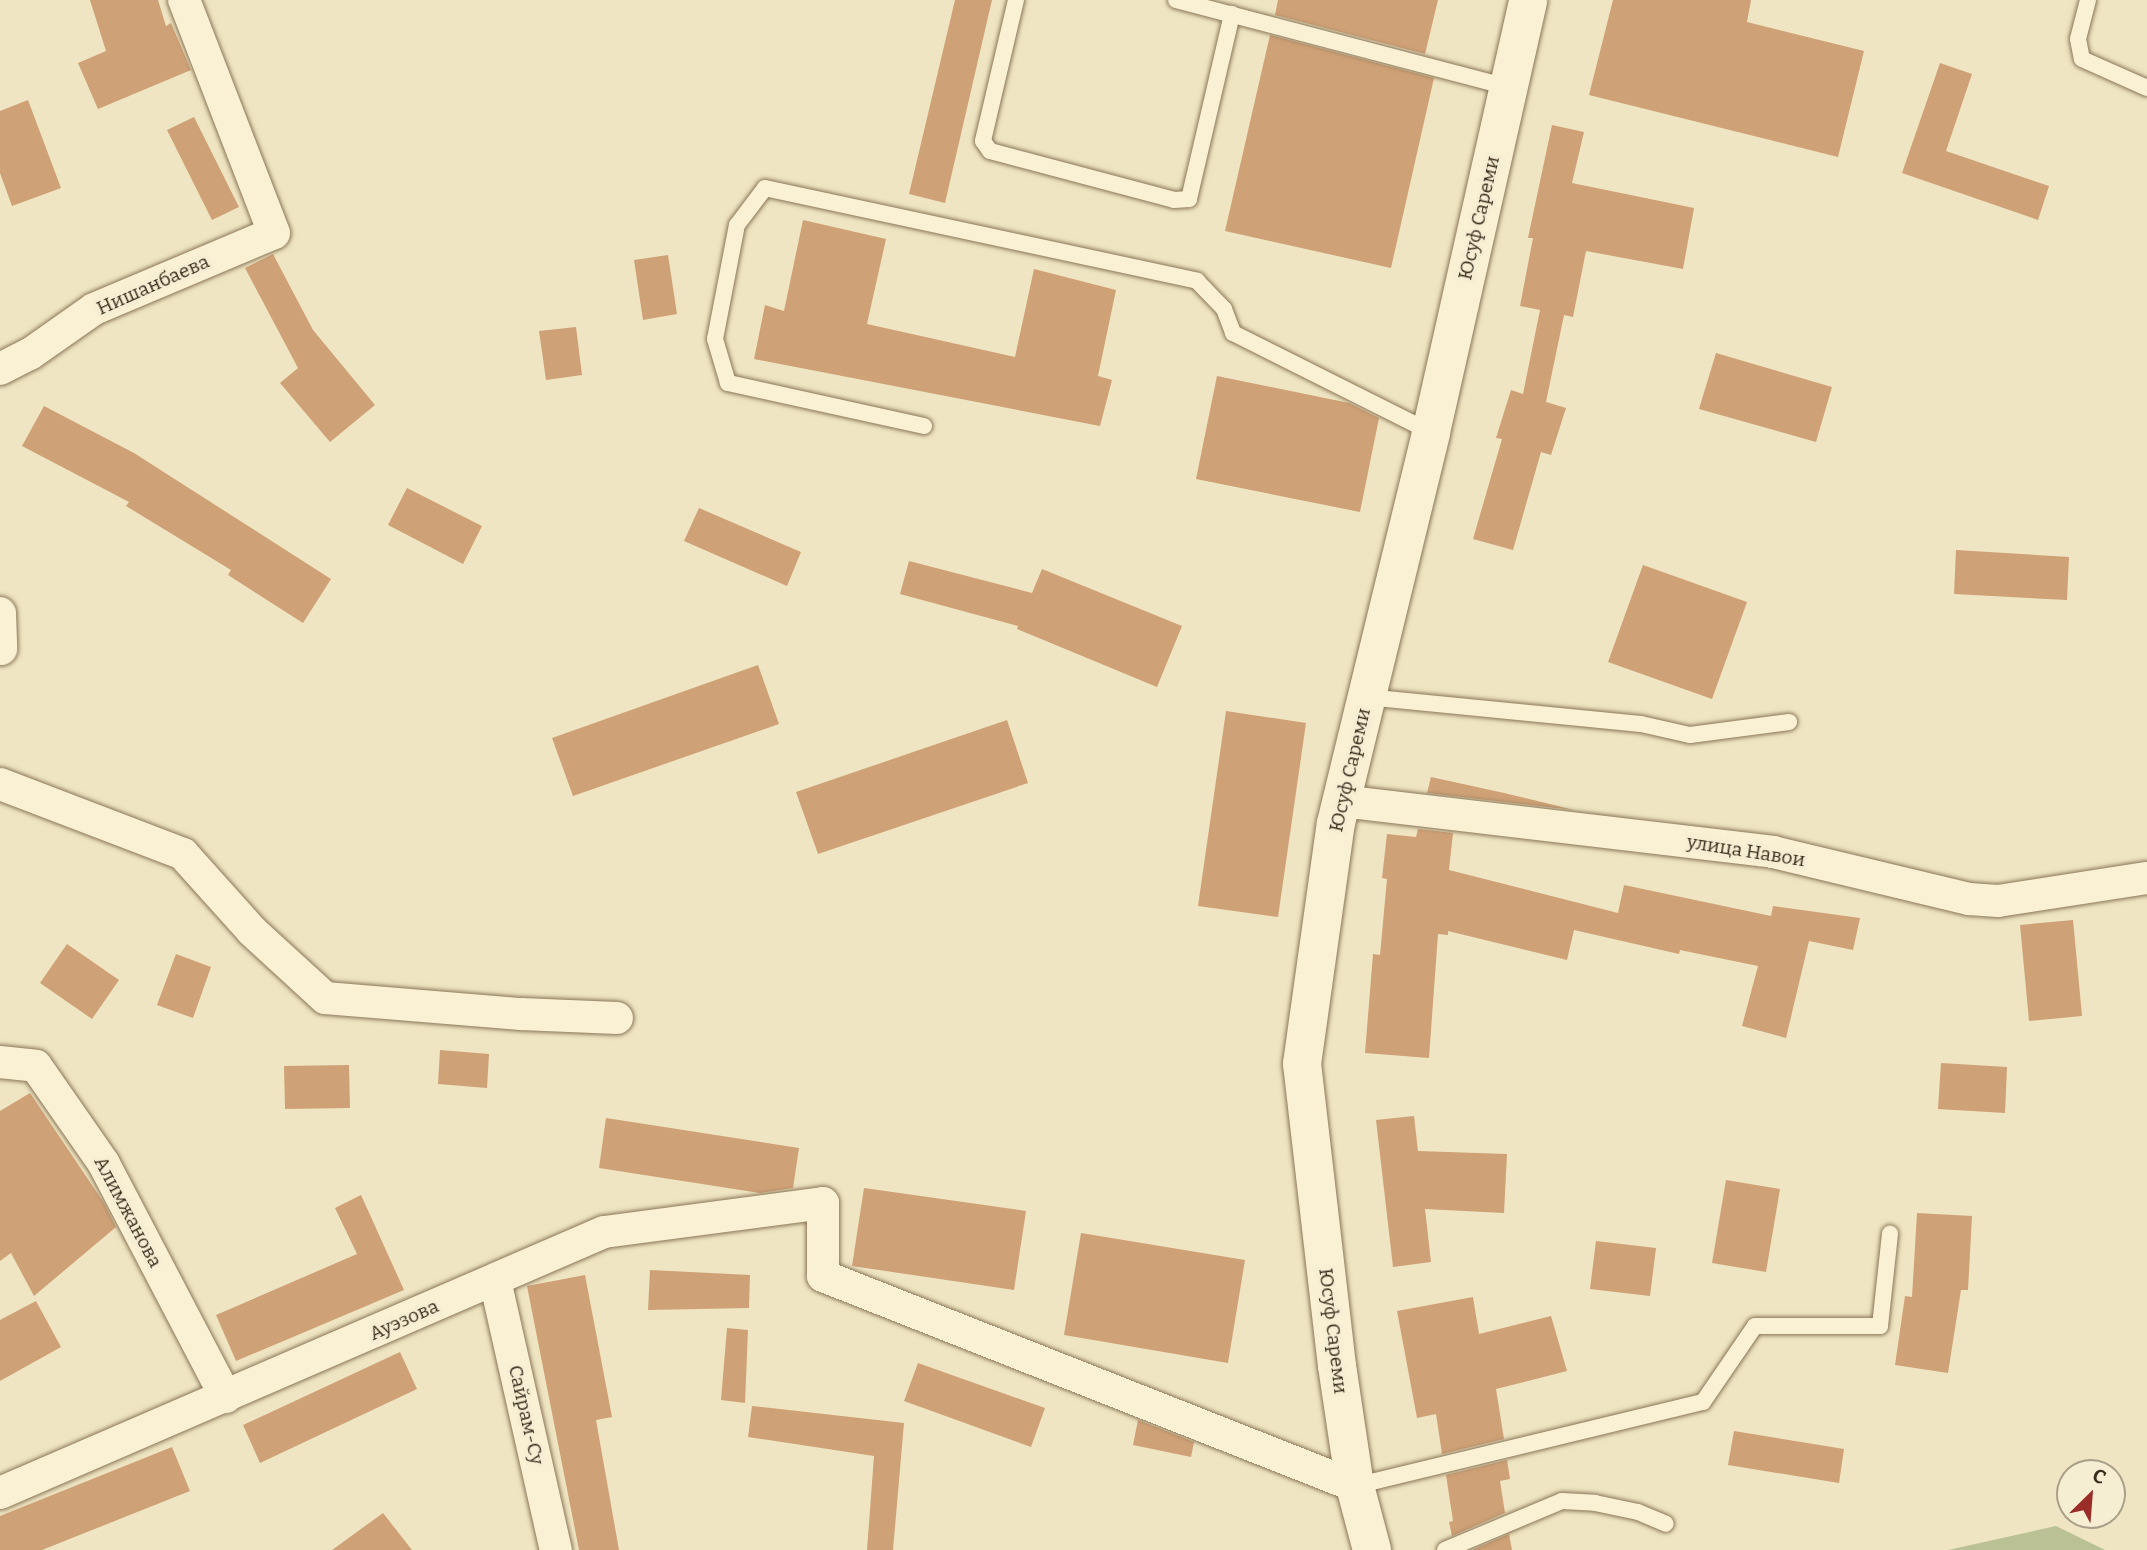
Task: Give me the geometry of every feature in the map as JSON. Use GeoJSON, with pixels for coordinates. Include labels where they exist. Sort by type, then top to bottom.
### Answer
{"type":"FeatureCollection","features":[{"type":"Feature","properties":{"kind":"main road","name":"Юсуф Сареми"},"geometry":{"type":"LineString","coordinates":[[1372,1550],[1356,1486],[1336,1366],[1302,1064],[1341,801],[1431,432],[1528,0]]}},
{"type":"Feature","properties":{"kind":"street","name":"Нишанбаева"},"geometry":{"type":"LineString","coordinates":[[0,369],[30,355],[94,309],[274,233],[184,0]]}},
{"type":"Feature","properties":{"kind":"street"},"geometry":{"type":"LineString","coordinates":[[0,613],[1,649]]}},
{"type":"Feature","properties":{"kind":"street"},"geometry":{"type":"LineString","coordinates":[[0,784],[183,854],[253,931],[326,998],[521,1014],[617,1018]]}},
{"type":"Feature","properties":{"kind":"street","name":"улица Навои"},"geometry":{"type":"LineString","coordinates":[[1341,801],[1773,852],[1969,899],[1998,901],[2147,878]]}},
{"type":"Feature","properties":{"kind":"street","name":"Алимжанова"},"geometry":{"type":"LineString","coordinates":[[0,1062],[36,1066],[104,1164],[226,1397]]}},
{"type":"Feature","properties":{"kind":"street","name":"Ауэзова"},"geometry":{"type":"LineString","coordinates":[[0,1493],[604,1232],[823,1203],[823,1276],[1356,1486]]}},
{"type":"Feature","properties":{"kind":"street","name":"Сайрам-Су"},"geometry":{"type":"LineString","coordinates":[[495,1280],[556,1550]]}},
{"type":"Feature","properties":{"kind":"lane"},"geometry":{"type":"LineString","coordinates":[[1016,0],[983,141],[990,150],[1174,200],[1189,199],[1232,14]]}},
{"type":"Feature","properties":{"kind":"lane"},"geometry":{"type":"LineString","coordinates":[[1175,0],[1508,87]]}},
{"type":"Feature","properties":{"kind":"lane"},"geometry":{"type":"LineString","coordinates":[[2088,0],[2078,39],[2082,59],[2147,88]]}},
{"type":"Feature","properties":{"kind":"lane"},"geometry":{"type":"LineString","coordinates":[[923,426],[728,383],[715,340],[737,225],[765,188],[1197,281],[1224,309],[1233,333],[1431,432]]}},
{"type":"Feature","properties":{"kind":"lane"},"geometry":{"type":"LineString","coordinates":[[1366,697],[1641,724],[1690,735],[1788,722]]}},
{"type":"Feature","properties":{"kind":"lane"},"geometry":{"type":"LineString","coordinates":[[1356,1486],[1703,1402],[1755,1326],[1880,1326],[1890,1234]]}},
{"type":"Feature","properties":{"kind":"lane"},"geometry":{"type":"LineString","coordinates":[[1445,1550],[1562,1501],[1595,1503],[1638,1512],[1666,1524]]}},
{"type":"Feature","properties":{"kind":"green space"},"geometry":{"type":"Polygon","coordinates":[[[2056,1526],[2056,1529],[2062,1529],[2105,1550],[1948,1550],[2056,1526]]]}},
{"type":"Feature","properties":{"kind":"building"},"geometry":{"type":"Polygon","coordinates":[[[90,0],[158,0],[166,26],[171,23],[191,70],[98,109],[78,63],[106,51],[90,0]]]}},
{"type":"Feature","properties":{"kind":"building"},"geometry":{"type":"Polygon","coordinates":[[[955,0],[992,0],[945,203],[909,194],[955,0]]]}},
{"type":"Feature","properties":{"kind":"building"},"geometry":{"type":"Polygon","coordinates":[[[1278,0],[1438,0],[1425,54],[1275,15],[1278,0]]]}},
{"type":"Feature","properties":{"kind":"building"},"geometry":{"type":"Polygon","coordinates":[[[1613,0],[1751,0],[1747,22],[1864,51],[1838,157],[1589,95],[1613,0]]]}},
{"type":"Feature","properties":{"kind":"building"},"geometry":{"type":"Polygon","coordinates":[[[1270,35],[1434,78],[1391,268],[1225,231],[1270,35]]]}},
{"type":"Feature","properties":{"kind":"building"},"geometry":{"type":"Polygon","coordinates":[[[1940,63],[1972,74],[1946,151],[2049,186],[2038,220],[1902,173],[1940,63]]]}},
{"type":"Feature","properties":{"kind":"building"},"geometry":{"type":"Polygon","coordinates":[[[28,100],[61,188],[12,206],[0,173],[0,111],[28,100]]]}},
{"type":"Feature","properties":{"kind":"building"},"geometry":{"type":"Polygon","coordinates":[[[194,117],[239,207],[212,220],[167,130],[194,117]]]}},
{"type":"Feature","properties":{"kind":"building"},"geometry":{"type":"Polygon","coordinates":[[[1552,125],[1584,132],[1572,183],[1694,208],[1683,269],[1586,251],[1573,317],[1564,315],[1546,402],[1566,408],[1551,455],[1541,452],[1513,550],[1473,539],[1502,439],[1496,438],[1511,390],[1523,394],[1540,310],[1520,306],[1533,238],[1528,238],[1552,125]]]}},
{"type":"Feature","properties":{"kind":"building"},"geometry":{"type":"Polygon","coordinates":[[[803,220],[886,239],[867,324],[1015,357],[1034,269],[1116,290],[1098,376],[1112,380],[1100,426],[754,359],[765,305],[784,311],[803,220]]]}},
{"type":"Feature","properties":{"kind":"building"},"geometry":{"type":"Polygon","coordinates":[[[273,254],[313,330],[375,405],[330,442],[280,383],[298,368],[245,268],[273,254]]]}},
{"type":"Feature","properties":{"kind":"building"},"geometry":{"type":"Polygon","coordinates":[[[668,255],[677,314],[643,320],[634,260],[668,255]]]}},
{"type":"Feature","properties":{"kind":"building"},"geometry":{"type":"Polygon","coordinates":[[[576,327],[582,375],[546,380],[539,331],[576,327]]]}},
{"type":"Feature","properties":{"kind":"building"},"geometry":{"type":"Polygon","coordinates":[[[1716,353],[1832,387],[1816,442],[1699,409],[1716,353]]]}},
{"type":"Feature","properties":{"kind":"building"},"geometry":{"type":"Polygon","coordinates":[[[1217,376],[1349,403],[1379,418],[1360,512],[1196,479],[1217,376]]]}},
{"type":"Feature","properties":{"kind":"building"},"geometry":{"type":"Polygon","coordinates":[[[44,406],[134,453],[331,579],[303,623],[228,575],[231,570],[126,506],[129,502],[22,446],[44,406]]]}},
{"type":"Feature","properties":{"kind":"building"},"geometry":{"type":"Polygon","coordinates":[[[407,488],[482,526],[463,564],[388,525],[407,488]]]}},
{"type":"Feature","properties":{"kind":"building"},"geometry":{"type":"Polygon","coordinates":[[[699,508],[801,552],[787,586],[684,541],[699,508]]]}},
{"type":"Feature","properties":{"kind":"building"},"geometry":{"type":"Polygon","coordinates":[[[1956,550],[2069,557],[2067,600],[1954,594],[1956,550]]]}},
{"type":"Feature","properties":{"kind":"building"},"geometry":{"type":"Polygon","coordinates":[[[909,561],[1032,593],[1042,569],[1182,626],[1157,687],[1017,629],[1018,626],[900,594],[909,561]]]}},
{"type":"Feature","properties":{"kind":"building"},"geometry":{"type":"Polygon","coordinates":[[[1643,565],[1747,602],[1712,699],[1608,662],[1643,565]]]}},
{"type":"Feature","properties":{"kind":"building"},"geometry":{"type":"Polygon","coordinates":[[[758,665],[779,724],[573,796],[552,738],[758,665]]]}},
{"type":"Feature","properties":{"kind":"building"},"geometry":{"type":"Polygon","coordinates":[[[1226,711],[1306,723],[1278,917],[1198,906],[1226,711]]]}},
{"type":"Feature","properties":{"kind":"building"},"geometry":{"type":"Polygon","coordinates":[[[1007,720],[1028,783],[818,854],[796,792],[1007,720]]]}},
{"type":"Feature","properties":{"kind":"building"},"geometry":{"type":"Polygon","coordinates":[[[1431,777],[1504,793],[1574,810],[1427,793],[1431,777]]]}},
{"type":"Feature","properties":{"kind":"building"},"geometry":{"type":"Polygon","coordinates":[[[1418,829],[1453,833],[1449,870],[1618,913],[1624,885],[1771,916],[1773,906],[1860,918],[1853,950],[1809,941],[1786,1038],[1742,1026],[1758,966],[1680,950],[1679,954],[1574,930],[1567,960],[1448,931],[1448,935],[1438,934],[1429,1058],[1365,1053],[1373,954],[1380,955],[1387,879],[1382,878],[1387,834],[1416,837],[1418,829]]]}},
{"type":"Feature","properties":{"kind":"building"},"geometry":{"type":"Polygon","coordinates":[[[2073,920],[2082,1016],[2029,1021],[2020,925],[2073,920]]]}},
{"type":"Feature","properties":{"kind":"building"},"geometry":{"type":"Polygon","coordinates":[[[67,944],[119,980],[92,1019],[40,983],[67,944]]]}},
{"type":"Feature","properties":{"kind":"building"},"geometry":{"type":"Polygon","coordinates":[[[176,954],[211,967],[193,1018],[157,1005],[176,954]]]}},
{"type":"Feature","properties":{"kind":"building"},"geometry":{"type":"Polygon","coordinates":[[[440,1050],[489,1054],[487,1088],[438,1084],[440,1050]]]}},
{"type":"Feature","properties":{"kind":"building"},"geometry":{"type":"Polygon","coordinates":[[[1941,1063],[2007,1067],[2005,1113],[1938,1109],[1941,1063]]]}},
{"type":"Feature","properties":{"kind":"building"},"geometry":{"type":"Polygon","coordinates":[[[349,1065],[350,1108],[285,1109],[284,1066],[349,1065]]]}},
{"type":"Feature","properties":{"kind":"building"},"geometry":{"type":"Polygon","coordinates":[[[30,1093],[104,1203],[116,1227],[34,1296],[11,1253],[0,1261],[0,1111],[30,1093]]]}},
{"type":"Feature","properties":{"kind":"building"},"geometry":{"type":"Polygon","coordinates":[[[1414,1116],[1418,1151],[1507,1154],[1504,1213],[1425,1209],[1431,1262],[1393,1267],[1376,1120],[1414,1116]]]}},
{"type":"Feature","properties":{"kind":"building"},"geometry":{"type":"Polygon","coordinates":[[[606,1118],[799,1148],[793,1188],[760,1193],[599,1168],[606,1118]]]}},
{"type":"Feature","properties":{"kind":"building"},"geometry":{"type":"Polygon","coordinates":[[[1726,1180],[1780,1189],[1766,1272],[1712,1263],[1726,1180]]]}},
{"type":"Feature","properties":{"kind":"building"},"geometry":{"type":"Polygon","coordinates":[[[864,1188],[1026,1211],[1014,1290],[852,1266],[864,1188]]]}},
{"type":"Feature","properties":{"kind":"building"},"geometry":{"type":"Polygon","coordinates":[[[361,1195],[404,1290],[236,1361],[216,1315],[357,1254],[335,1208],[361,1195]]]}},
{"type":"Feature","properties":{"kind":"building"},"geometry":{"type":"Polygon","coordinates":[[[1917,1213],[1972,1216],[1968,1290],[1961,1290],[1948,1373],[1895,1365],[1905,1296],[1912,1297],[1917,1213]]]}},
{"type":"Feature","properties":{"kind":"building"},"geometry":{"type":"Polygon","coordinates":[[[1081,1233],[1245,1260],[1228,1363],[1064,1335],[1081,1233]]]}},
{"type":"Feature","properties":{"kind":"building"},"geometry":{"type":"Polygon","coordinates":[[[1596,1241],[1656,1248],[1650,1296],[1590,1289],[1596,1241]]]}},
{"type":"Feature","properties":{"kind":"building"},"geometry":{"type":"Polygon","coordinates":[[[650,1270],[750,1275],[749,1308],[648,1310],[650,1270]]]}},
{"type":"Feature","properties":{"kind":"building"},"geometry":{"type":"Polygon","coordinates":[[[585,1275],[612,1417],[596,1420],[619,1550],[579,1550],[527,1286],[585,1275]]]}},
{"type":"Feature","properties":{"kind":"building"},"geometry":{"type":"Polygon","coordinates":[[[1473,1297],[1479,1334],[1551,1316],[1567,1371],[1496,1389],[1504,1439],[1442,1454],[1436,1414],[1417,1418],[1397,1311],[1473,1297]]]}},
{"type":"Feature","properties":{"kind":"building"},"geometry":{"type":"Polygon","coordinates":[[[36,1301],[61,1347],[0,1381],[0,1320],[36,1301]]]}},
{"type":"Feature","properties":{"kind":"building"},"geometry":{"type":"Polygon","coordinates":[[[727,1328],[748,1330],[745,1403],[721,1400],[727,1328]]]}},
{"type":"Feature","properties":{"kind":"building"},"geometry":{"type":"Polygon","coordinates":[[[400,1352],[417,1389],[260,1463],[243,1425],[400,1352]]]}},
{"type":"Feature","properties":{"kind":"building"},"geometry":{"type":"Polygon","coordinates":[[[918,1363],[1045,1408],[1031,1447],[904,1401],[918,1363]]]}},
{"type":"Feature","properties":{"kind":"building"},"geometry":{"type":"Polygon","coordinates":[[[752,1406],[904,1423],[893,1550],[867,1550],[874,1456],[748,1437],[752,1406]]]}},
{"type":"Feature","properties":{"kind":"building"},"geometry":{"type":"Polygon","coordinates":[[[1138,1420],[1194,1442],[1191,1457],[1133,1445],[1138,1420]]]}},
{"type":"Feature","properties":{"kind":"building"},"geometry":{"type":"Polygon","coordinates":[[[1734,1431],[1844,1449],[1839,1483],[1728,1465],[1734,1431]]]}},
{"type":"Feature","properties":{"kind":"building"},"geometry":{"type":"Polygon","coordinates":[[[172,1447],[190,1491],[42,1550],[0,1550],[0,1516],[172,1447]]]}},
{"type":"Feature","properties":{"kind":"building"},"geometry":{"type":"Polygon","coordinates":[[[1507,1460],[1510,1479],[1500,1481],[1505,1513],[1452,1536],[1449,1522],[1453,1521],[1446,1475],[1507,1460]]]}},
{"type":"Feature","properties":{"kind":"building"},"geometry":{"type":"Polygon","coordinates":[[[383,1513],[412,1550],[332,1550],[383,1513]]]}},
{"type":"Feature","properties":{"kind":"building"},"geometry":{"type":"Polygon","coordinates":[[[1509,1534],[1512,1550],[1472,1550],[1509,1534]]]}}]}
